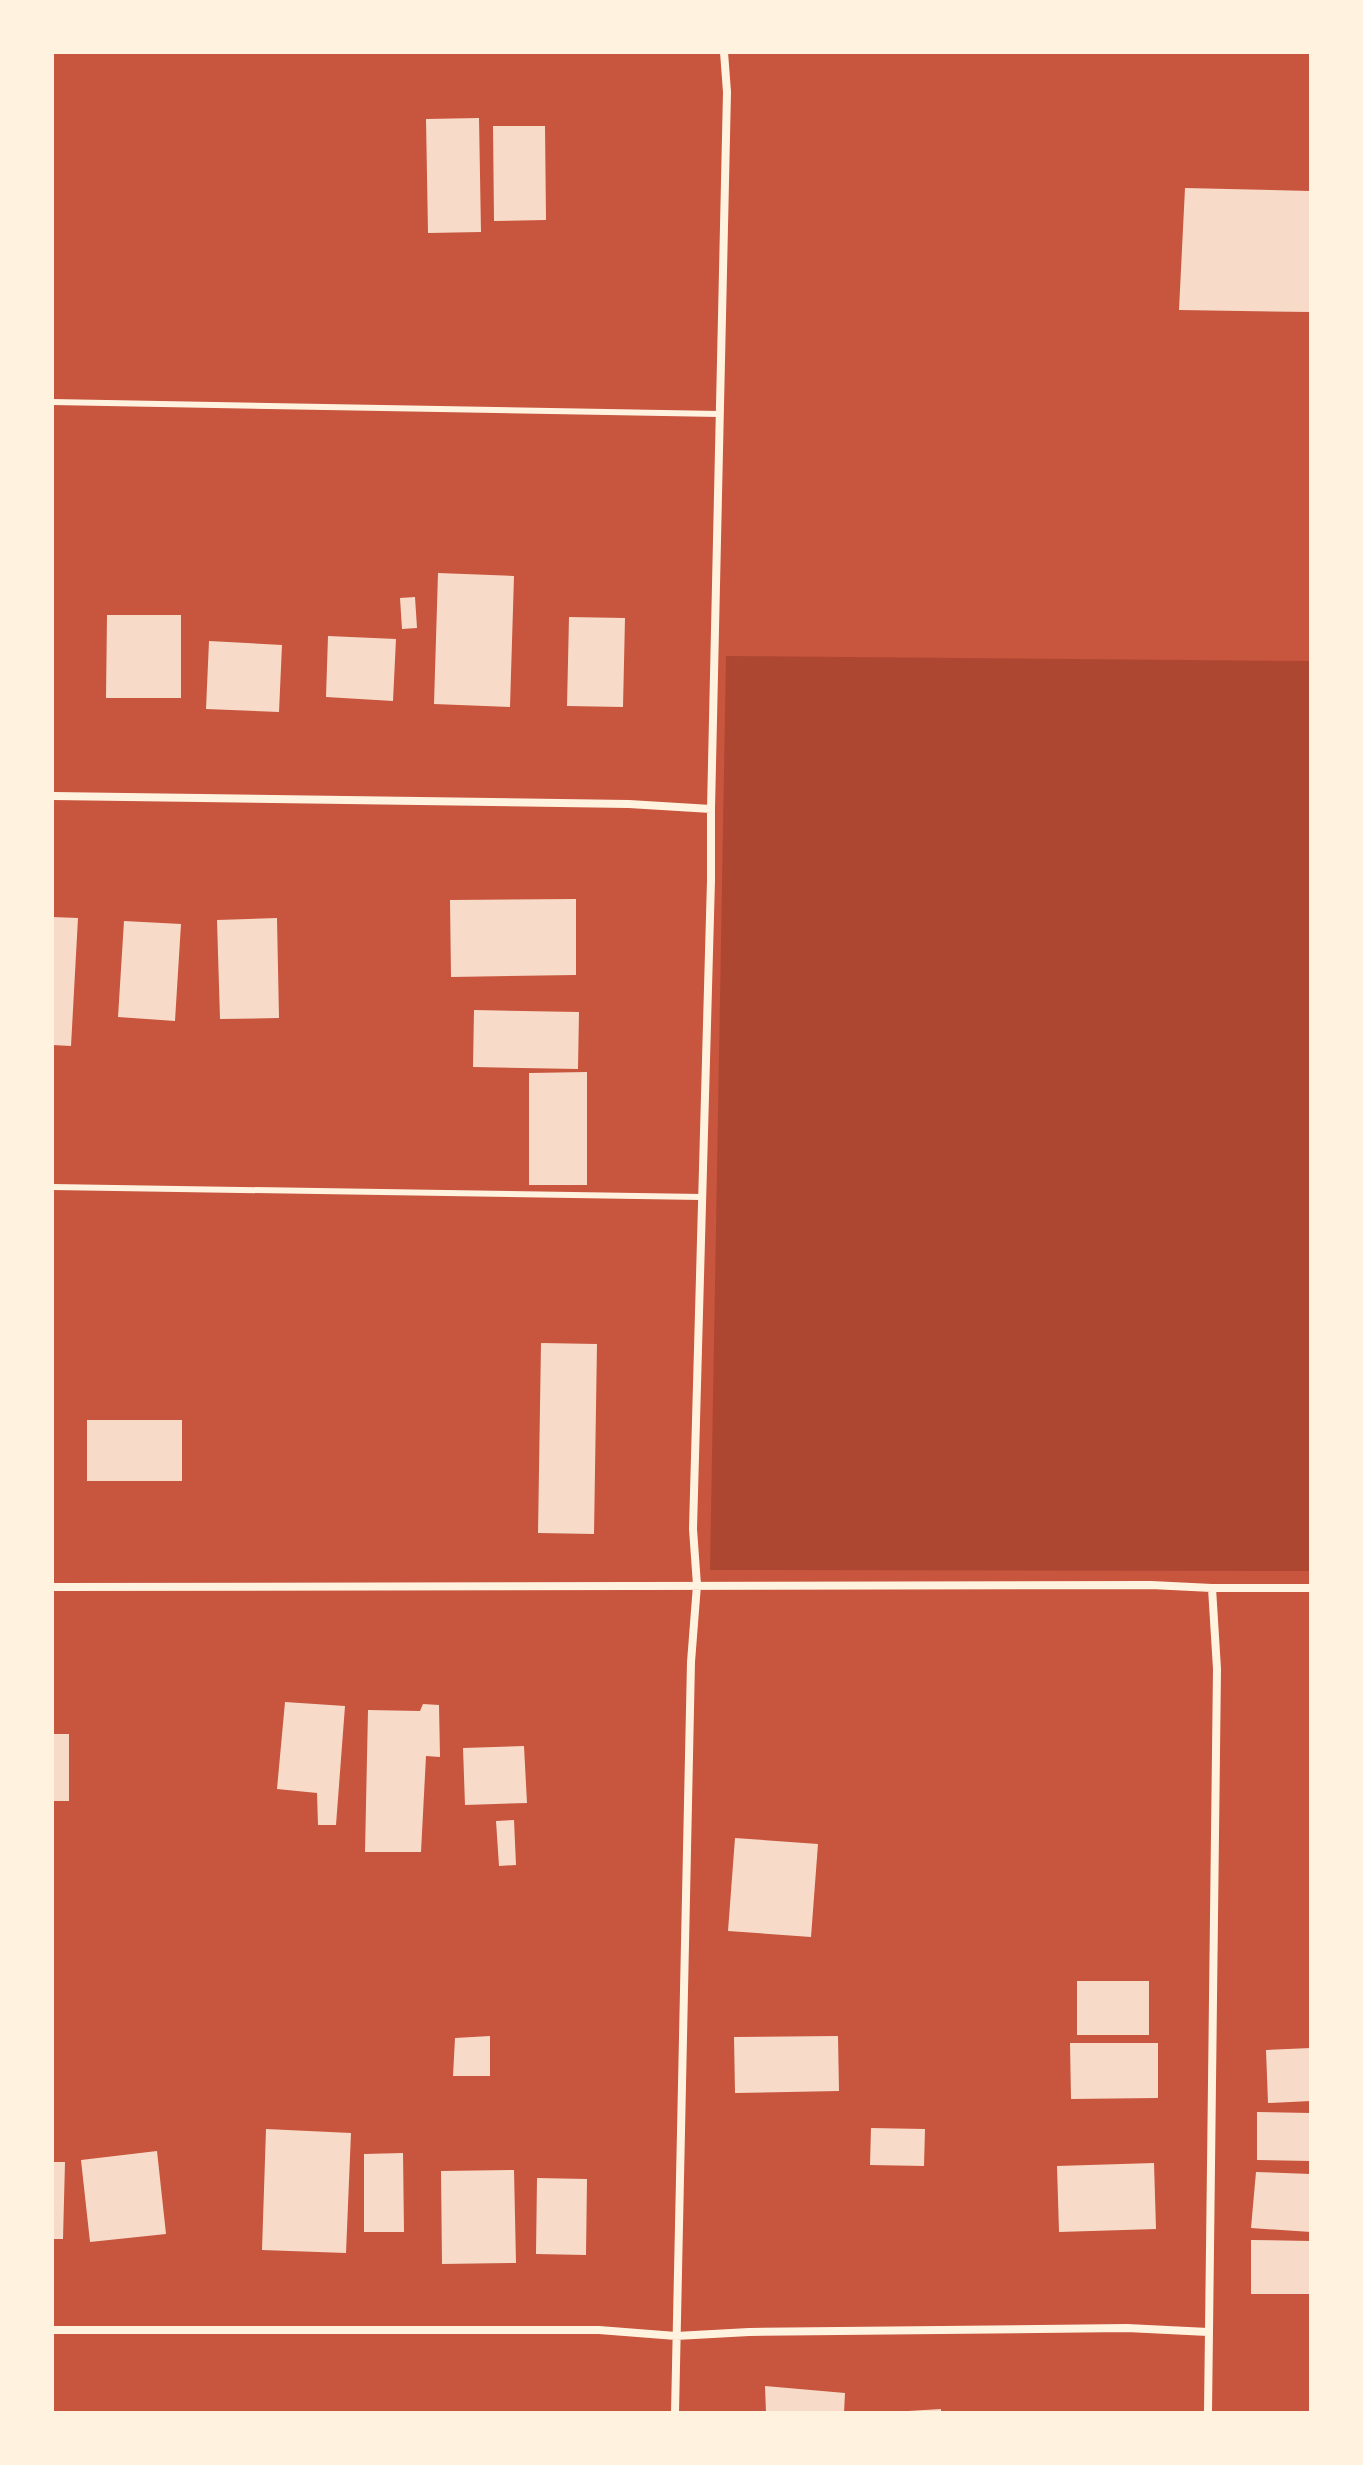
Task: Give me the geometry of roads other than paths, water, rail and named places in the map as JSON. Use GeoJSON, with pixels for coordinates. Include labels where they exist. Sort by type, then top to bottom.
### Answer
{"type":"FeatureCollection","features":[{"type":"Feature","properties":{"kind":"street"},"geometry":{"type":"LineString","coordinates":[[675,2413],[691,1662],[697,1585],[693,1529],[711,880],[727,92],[724,52]]}},
{"type":"Feature","properties":{"kind":"street"},"geometry":{"type":"LineString","coordinates":[[52,796],[629,804],[711,809]]}},
{"type":"Feature","properties":{"kind":"street"},"geometry":{"type":"LineString","coordinates":[[52,1587],[1151,1585],[1311,1588]]}},
{"type":"Feature","properties":{"kind":"street"},"geometry":{"type":"LineString","coordinates":[[1208,2413],[1217,1669],[1212,1588]]}},
{"type":"Feature","properties":{"kind":"street"},"geometry":{"type":"LineString","coordinates":[[52,2330],[599,2330],[676,2336],[749,2332],[1127,2328],[1208,2332]]}},
{"type":"Feature","properties":{"kind":"lane"},"geometry":{"type":"LineString","coordinates":[[52,402],[720,414]]}},
{"type":"Feature","properties":{"kind":"lane"},"geometry":{"type":"LineString","coordinates":[[52,1187],[702,1197]]}}]}
